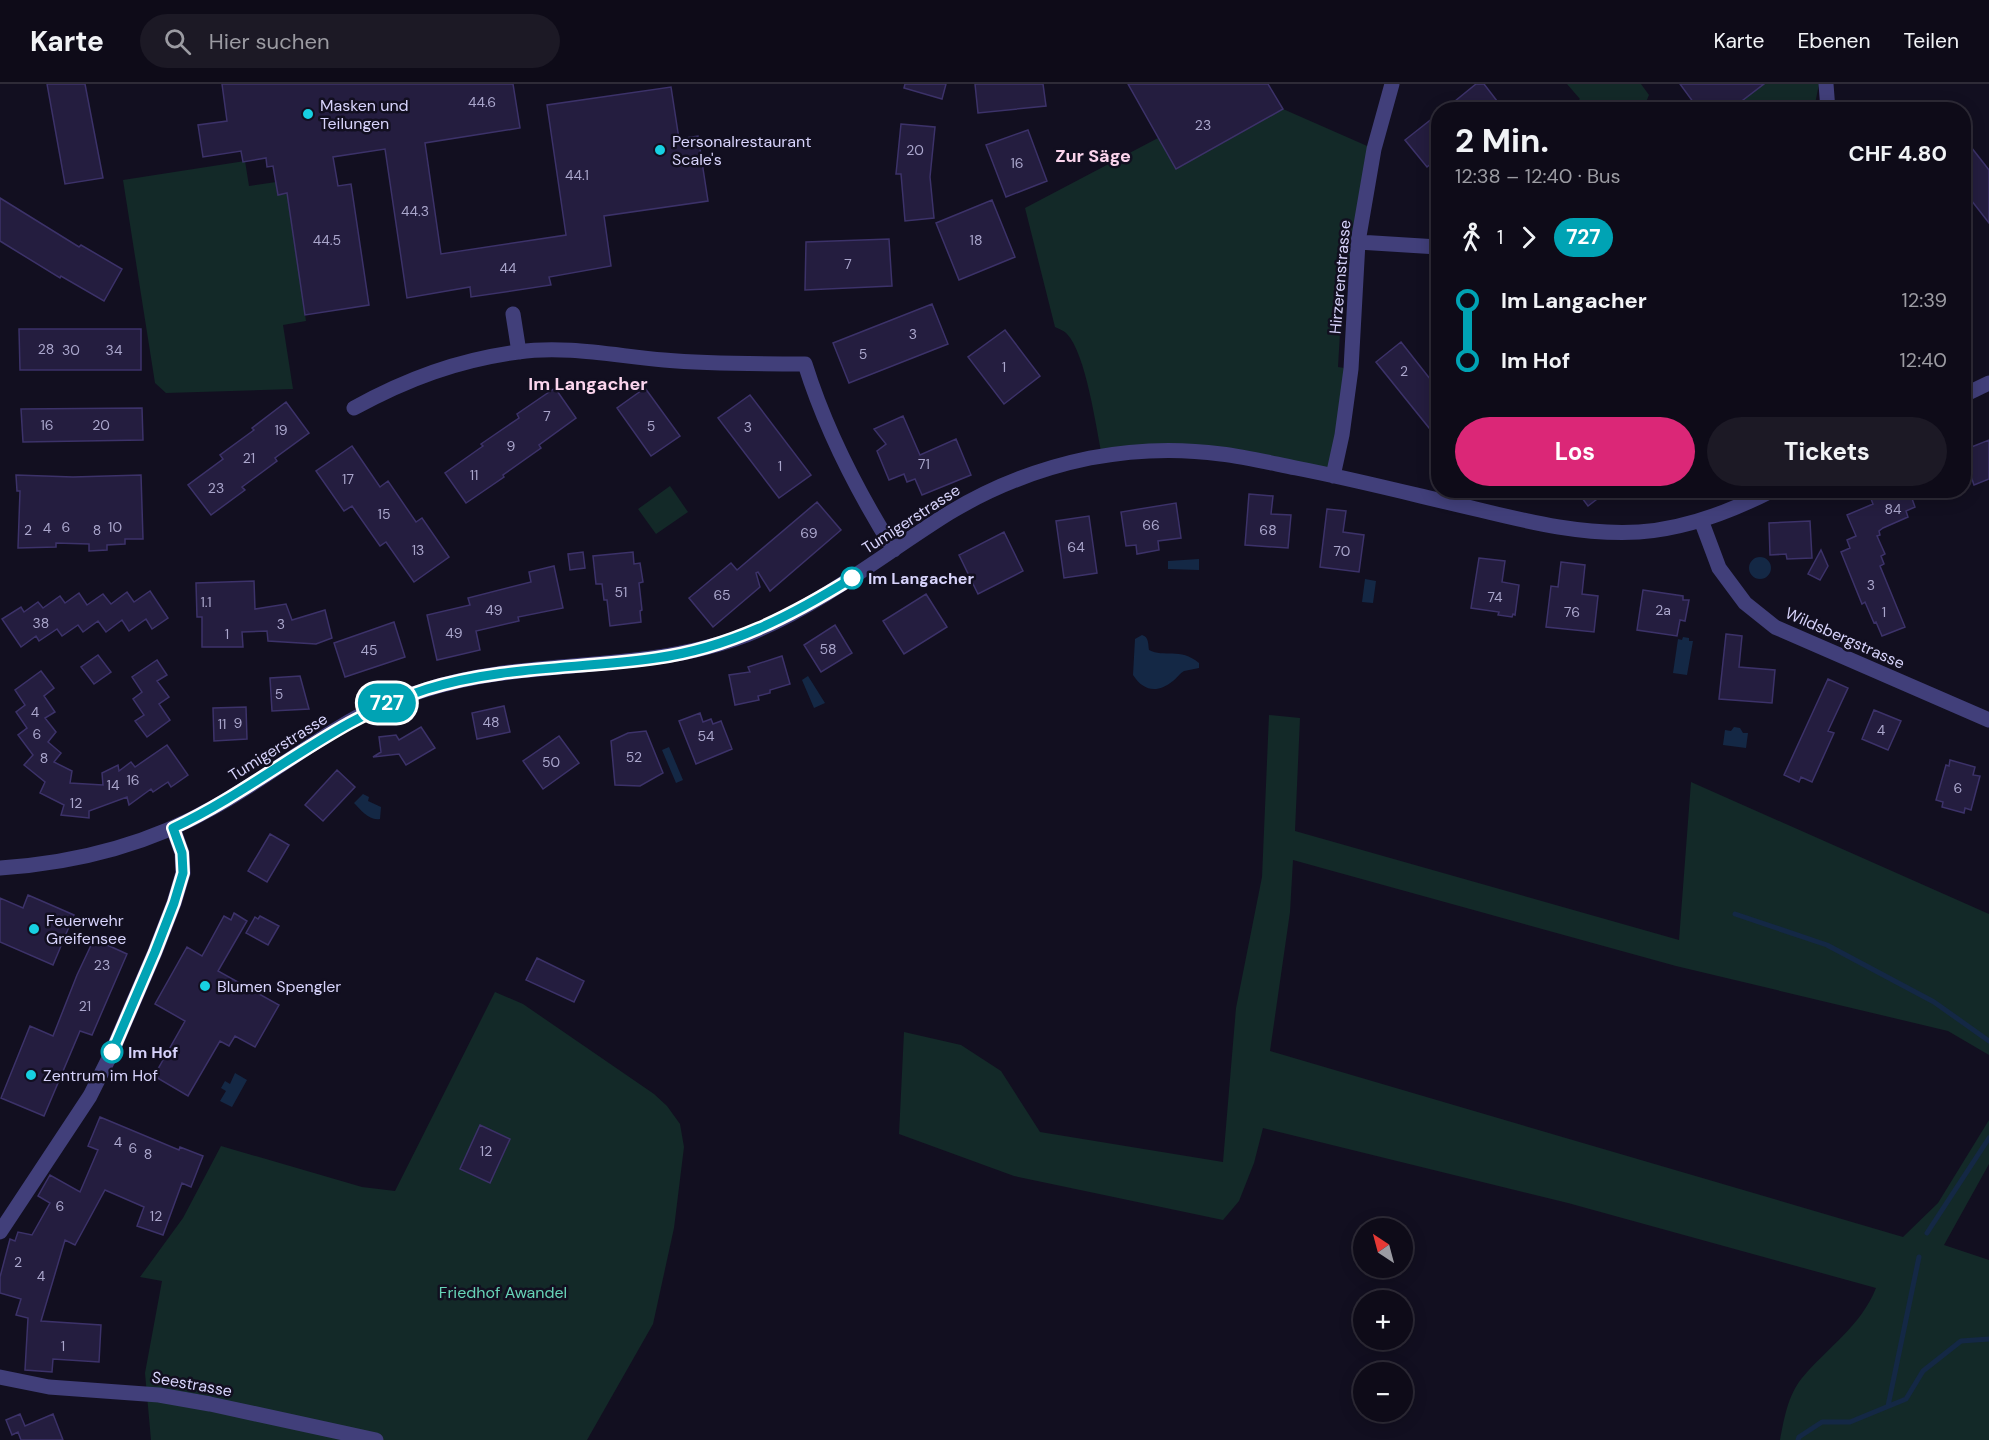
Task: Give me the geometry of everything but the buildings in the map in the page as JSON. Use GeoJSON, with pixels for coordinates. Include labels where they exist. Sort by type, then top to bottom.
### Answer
{"type":"FeatureCollection","features":[{"type":"Feature","properties":{"kind":"street","name":"Hirzerenstrasse"},"geometry":{"type":"LineString","coordinates":[[1333,476],[1342,435],[1351,369],[1358,242],[1374,149],[1392,84]]}},
{"type":"Feature","properties":{"kind":"street"},"geometry":{"type":"LineString","coordinates":[[1826,84],[1827,102]]}},
{"type":"Feature","properties":{"kind":"street"},"geometry":{"type":"LineString","coordinates":[[1358,242],[1431,247]]}},
{"type":"Feature","properties":{"kind":"street"},"geometry":{"type":"LineString","coordinates":[[513,314],[519,352]]}},
{"type":"Feature","properties":{"kind":"street"},"geometry":{"type":"LineString","coordinates":[[354,408],[415,377],[467,361],[519,352],[580,351],[665,360],[806,364],[816,399],[837,450],[894,550]]}},
{"type":"Feature","properties":{"kind":"street"},"geometry":{"type":"LineString","coordinates":[[1971,392],[1989,383]]}},
{"type":"Feature","properties":{"kind":"street","name":"Tumigerstrasse"},"geometry":{"type":"LineString","coordinates":[[0,868],[53,863],[96,854],[173,828],[219,805],[349,723],[386,704],[428,689],[472,678],[657,658],[721,644],[757,631],[807,606],[951,512],[984,494],[1035,473],[1102,456],[1160,450],[1222,454],[1333,476],[1545,525],[1594,533],[1641,532],[1667,528],[1701,520],[1758,498]]}},
{"type":"Feature","properties":{"kind":"street","name":"Wildsbergstrasse"},"geometry":{"type":"LineString","coordinates":[[1701,520],[1719,568],[1745,603],[1775,627],[1989,720]]}},
{"type":"Feature","properties":{"kind":"street"},"geometry":{"type":"LineString","coordinates":[[0,1232],[90,1096],[111,1054],[155,952],[183,873],[182,853],[173,828]]}},
{"type":"Feature","properties":{"kind":"street","name":"Seestrasse"},"geometry":{"type":"LineString","coordinates":[[0,1377],[49,1387],[169,1397],[376,1440]]}},
{"type":"Feature","properties":{"kind":"green space"},"geometry":{"type":"Polygon","coordinates":[[[1567,84],[1641,84],[1649,95],[1646,102],[1576,102],[1580,99],[1567,84]]]}},
{"type":"Feature","properties":{"kind":"green space"},"geometry":{"type":"Polygon","coordinates":[[[1763,84],[1819,84],[1815,102],[1740,102],[1763,84]]]}},
{"type":"Feature","properties":{"kind":"green space"},"geometry":{"type":"Polygon","coordinates":[[[1283,109],[1374,149],[1356,265],[1344,264],[1338,367],[1351,369],[1333,476],[1222,454],[1102,456],[1080,357],[1066,333],[1055,327],[1025,208],[1158,138],[1176,169],[1283,109]]]}},
{"type":"Feature","properties":{"kind":"green space"},"geometry":{"type":"Polygon","coordinates":[[[245,161],[249,186],[276,182],[278,195],[287,194],[306,321],[283,325],[293,389],[166,393],[155,383],[123,180],[245,161]]]}},
{"type":"Feature","properties":{"kind":"green space"},"geometry":{"type":"Polygon","coordinates":[[[670,486],[688,512],[656,534],[638,509],[670,486]]]}},
{"type":"Feature","properties":{"kind":"green space"},"geometry":{"type":"Polygon","coordinates":[[[1269,715],[1300,718],[1295,831],[1679,940],[1691,782],[1989,914],[1989,1055],[1948,1031],[1676,966],[1293,860],[1290,912],[1270,1051],[1903,1237],[1938,1203],[1989,1120],[1989,1164],[1944,1245],[1989,1260],[1989,1440],[1780,1440],[1787,1408],[1797,1385],[1862,1314],[1876,1288],[1568,1203],[1263,1128],[1254,1163],[1239,1201],[1223,1220],[1014,1176],[899,1134],[904,1032],[961,1045],[1001,1071],[1040,1132],[1223,1162],[1236,1008],[1262,877],[1269,715]]]}},
{"type":"Feature","properties":{"kind":"green space","name":"Friedhof Awandel"},"geometry":{"type":"Polygon","coordinates":[[[495,992],[523,1004],[654,1094],[667,1106],[680,1124],[684,1147],[674,1228],[653,1324],[587,1440],[151,1440],[145,1373],[162,1281],[140,1277],[183,1218],[221,1146],[362,1187],[395,1191],[495,992]]]}},
{"type":"Feature","properties":{"kind":"water"},"geometry":{"type":"Polygon","coordinates":[[[1760,557],[1768,560],[1771,568],[1768,576],[1760,579],[1752,576],[1749,568],[1752,560],[1760,557]]]}},
{"type":"Feature","properties":{"kind":"water"},"geometry":{"type":"Polygon","coordinates":[[[1199,559],[1199,570],[1168,569],[1168,561],[1199,559]]]}},
{"type":"Feature","properties":{"kind":"water"},"geometry":{"type":"Polygon","coordinates":[[[1365,579],[1376,581],[1373,603],[1362,602],[1365,579]]]}},
{"type":"Feature","properties":{"kind":"water"},"geometry":{"type":"Polygon","coordinates":[[[1142,635],[1147,639],[1149,650],[1185,655],[1199,663],[1199,668],[1184,671],[1162,688],[1147,688],[1133,675],[1135,639],[1142,635]]]}},
{"type":"Feature","properties":{"kind":"water"},"geometry":{"type":"Polygon","coordinates":[[[1683,637],[1693,641],[1687,675],[1673,673],[1678,639],[1682,640],[1683,637]]]}},
{"type":"Feature","properties":{"kind":"water"},"geometry":{"type":"Polygon","coordinates":[[[808,676],[825,703],[814,708],[802,680],[808,676]]]}},
{"type":"Feature","properties":{"kind":"water"},"geometry":{"type":"Polygon","coordinates":[[[1734,727],[1740,728],[1743,733],[1748,733],[1746,748],[1723,745],[1725,730],[1731,731],[1734,727]]]}},
{"type":"Feature","properties":{"kind":"water"},"geometry":{"type":"Polygon","coordinates":[[[669,747],[683,780],[676,783],[662,750],[669,747]]]}},
{"type":"Feature","properties":{"kind":"water"},"geometry":{"type":"Polygon","coordinates":[[[363,794],[369,797],[368,801],[381,807],[380,819],[369,817],[354,803],[363,794]]]}},
{"type":"Feature","properties":{"kind":"water"},"geometry":{"type":"Polygon","coordinates":[[[235,1073],[247,1080],[232,1107],[220,1101],[226,1091],[221,1088],[225,1081],[230,1084],[235,1073]]]}},
{"type":"Feature","properties":{"kind":"waterway"},"geometry":{"type":"LineString","coordinates":[[1735,914],[1827,945],[1934,1002],[1989,1041]]}},
{"type":"Feature","properties":{"kind":"waterway"},"geometry":{"type":"LineString","coordinates":[[1927,1233],[1989,1138]]}},
{"type":"Feature","properties":{"kind":"waterway"},"geometry":{"type":"LineString","coordinates":[[1888,1406],[1919,1257]]}},
{"type":"Feature","properties":{"kind":"waterway"},"geometry":{"type":"LineString","coordinates":[[1798,1440],[1822,1422],[1850,1422],[1906,1399],[1923,1371],[1961,1341],[1989,1339]]}},
{"type":"Feature","properties":{"kind":"bus line","name":"727"},"geometry":{"type":"LineString","coordinates":[[112,1052],[155,952],[183,873],[182,853],[173,828],[219,805],[349,723],[386,704],[428,689],[472,678],[657,658],[721,644],[757,631],[807,606],[852,578]]}},
{"type":"Feature","properties":{"kind":"place","name":"Masken und Teilungen"},"geometry":{"type":"Point","coordinates":[308,114]}},
{"type":"Feature","properties":{"kind":"place","name":"Personalrestaurant Scale's"},"geometry":{"type":"Point","coordinates":[660,150]}},
{"type":"Feature","properties":{"kind":"place","name":"Im Langacher"},"geometry":{"type":"Point","coordinates":[852,578]}},
{"type":"Feature","properties":{"kind":"place","name":"Feuerwehr Greifensee"},"geometry":{"type":"Point","coordinates":[34,929]}},
{"type":"Feature","properties":{"kind":"place","name":"Blumen Spengler"},"geometry":{"type":"Point","coordinates":[205,986]}},
{"type":"Feature","properties":{"kind":"place","name":"Im Hof"},"geometry":{"type":"Point","coordinates":[112,1052]}},
{"type":"Feature","properties":{"kind":"place","name":"Zentrum im Hof"},"geometry":{"type":"Point","coordinates":[31,1075]}},
{"type":"Feature","properties":{"kind":"district","name":"Zur Säge"},"geometry":{"type":"Point","coordinates":[1093,156]}},
{"type":"Feature","properties":{"kind":"district","name":"Im Langacher"},"geometry":{"type":"Point","coordinates":[588,384]}}]}
